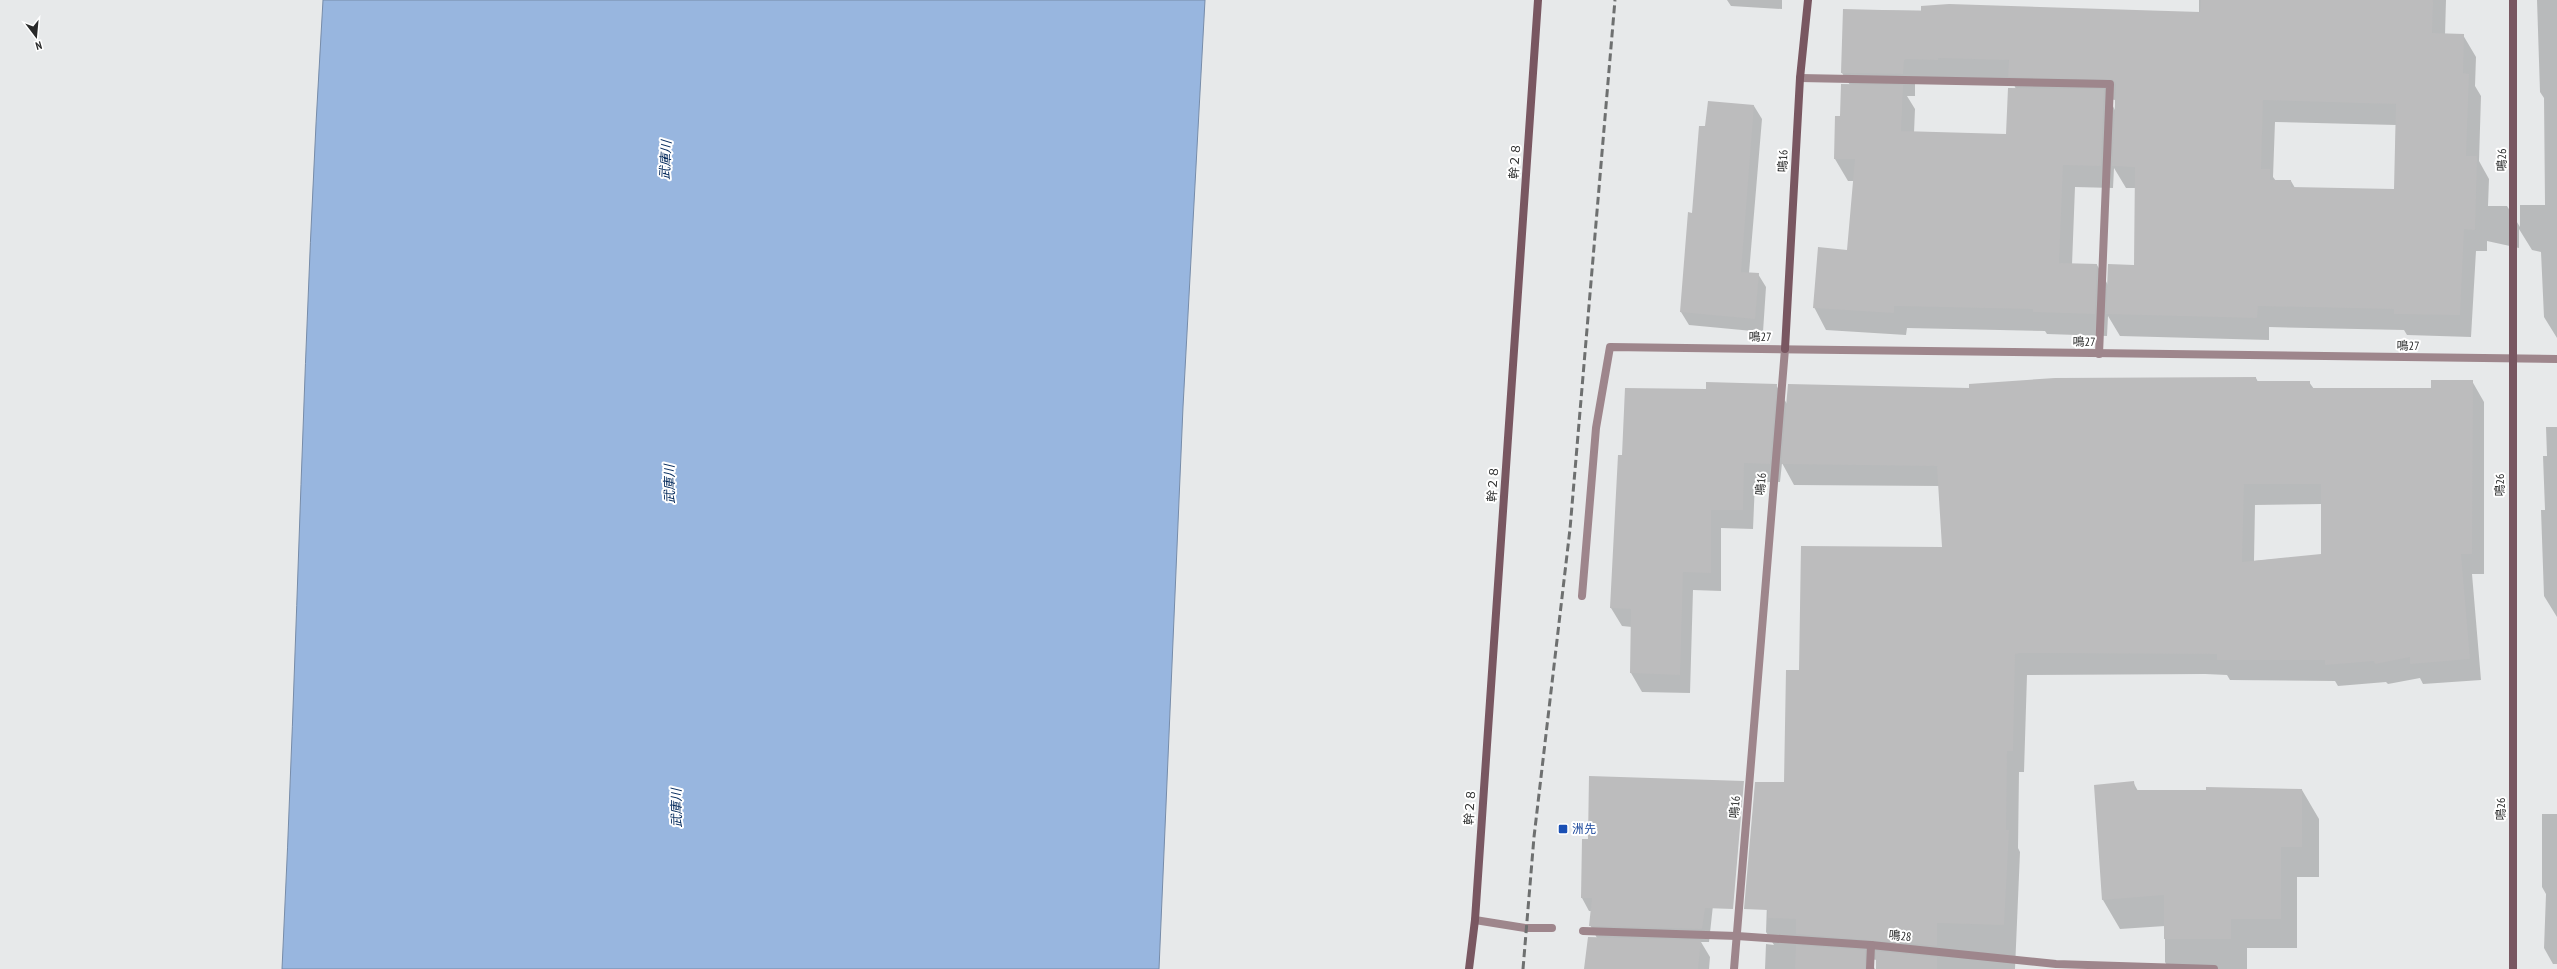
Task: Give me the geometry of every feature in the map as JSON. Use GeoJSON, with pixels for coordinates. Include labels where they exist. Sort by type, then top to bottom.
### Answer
{"type":"FeatureCollection","features":[{"type":"Feature","properties":{"kind":"street","name":"幹２８"},"geometry":{"type":"LineString","coordinates":[[1469,969],[1475,920],[1538,0]]}},
{"type":"Feature","properties":{"kind":"street","name":"鳴16"},"geometry":{"type":"LineString","coordinates":[[1734,969],[1784,349],[1800,78],[1808,0]]}},
{"type":"Feature","properties":{"kind":"street","name":"鳴26"},"geometry":{"type":"LineString","coordinates":[[2513,0],[2513,969]]}},
{"type":"Feature","properties":{"kind":"street"},"geometry":{"type":"LineString","coordinates":[[1800,78],[2110,84],[2099,354]]}},
{"type":"Feature","properties":{"kind":"street","name":"鳴27"},"geometry":{"type":"LineString","coordinates":[[1582,596],[1596,428],[1610,347],[2512,360],[2557,359]]}},
{"type":"Feature","properties":{"kind":"street"},"geometry":{"type":"LineString","coordinates":[[1475,920],[1525,928],[1552,928]]}},
{"type":"Feature","properties":{"kind":"street","name":"鳴28"},"geometry":{"type":"LineString","coordinates":[[1583,931],[1737,936],[1871,945],[2056,966],[2214,969]]}},
{"type":"Feature","properties":{"kind":"street"},"geometry":{"type":"LineString","coordinates":[[1870,969],[1871,945]]}},
{"type":"Feature","properties":{"kind":"water","name":"武庫川"},"geometry":{"type":"Polygon","coordinates":[[[323,0],[1205,0],[1183,407],[1159,969],[282,969],[288,848],[310,242],[323,0]]]}},
{"type":"Feature","properties":{"kind":"building"},"geometry":{"type":"Polygon","coordinates":[[[2201,0],[2433,0],[2432,33],[2464,34],[2463,73],[2469,74],[2466,156],[2477,156],[2475,230],[2464,229],[2460,315],[2394,314],[2394,309],[2258,306],[2257,318],[2106,314],[2108,264],[2134,265],[2135,167],[2112,166],[2116,84],[2113,80],[2008,77],[2009,60],[1938,58],[1938,60],[1906,59],[1904,60],[1903,74],[1841,73],[1843,9],[1921,11],[1921,6],[1949,4],[2200,12],[2201,0]],[[2263,100],[2261,169],[2270,169],[2270,180],[2291,180],[2291,187],[2394,189],[2396,104],[2263,100]]]}},
{"type":"Feature","properties":{"kind":"building"},"geometry":{"type":"Polygon","coordinates":[[[1841,84],[1903,85],[1901,131],[2006,134],[2008,88],[2104,89],[2101,166],[2063,165],[2059,263],[2097,264],[2095,314],[2033,312],[2033,309],[1894,306],[1894,313],[1813,308],[1818,247],[1847,250],[1855,159],[1834,159],[1835,116],[1840,116],[1841,84]]]}},
{"type":"Feature","properties":{"kind":"building"},"geometry":{"type":"Polygon","coordinates":[[[1708,101],[1754,105],[1741,272],[1759,273],[1755,319],[1680,312],[1688,212],[1692,213],[1699,126],[1705,126],[1708,101]]]}},
{"type":"Feature","properties":{"kind":"building"},"geometry":{"type":"Polygon","coordinates":[[[2256,377],[2256,381],[2310,381],[2310,388],[2431,388],[2431,380],[2473,380],[2472,554],[2461,554],[2470,659],[2410,664],[2410,657],[2375,664],[2374,661],[2325,665],[2325,660],[2217,660],[2217,654],[2015,654],[2013,751],[2007,751],[2006,830],[2009,830],[2004,925],[1937,923],[1937,946],[1796,934],[1796,919],[1768,918],[1768,910],[1744,909],[1755,782],[1784,782],[1786,670],[1799,670],[1801,546],[1942,547],[1937,466],[1781,464],[1788,384],[1969,388],[1969,384],[2055,378],[2256,377]],[[2244,484],[2242,562],[2321,554],[2321,484],[2244,484]]]}},
{"type":"Feature","properties":{"kind":"building"},"geometry":{"type":"Polygon","coordinates":[[[1706,382],[1777,384],[1770,464],[1744,463],[1743,510],[1711,510],[1711,573],[1683,572],[1680,675],[1630,673],[1631,609],[1610,608],[1618,455],[1622,455],[1625,388],[1706,389],[1706,382]]]}},
{"type":"Feature","properties":{"kind":"building"},"geometry":{"type":"Polygon","coordinates":[[[1589,776],[1744,781],[1733,909],[1705,908],[1702,929],[1589,926],[1592,898],[1581,898],[1582,839],[1588,839],[1589,776]]]}},
{"type":"Feature","properties":{"kind":"building"},"geometry":{"type":"Polygon","coordinates":[[[2134,781],[2135,790],[2206,790],[2206,787],[2302,789],[2302,847],[2281,847],[2281,919],[2231,919],[2231,939],[2164,939],[2164,895],[2102,900],[2094,785],[2134,781]]]}},
{"type":"Feature","properties":{"kind":"building"},"geometry":{"type":"Polygon","coordinates":[[[1588,937],[1701,940],[1698,969],[1584,969],[1588,937]]]}},
{"type":"Feature","properties":{"kind":"building"},"geometry":{"type":"Polygon","coordinates":[[[1796,945],[1865,950],[1865,969],[1795,969],[1796,945]]]}},
{"type":"Feature","properties":{"kind":"building"},"geometry":{"type":"Polygon","coordinates":[[[1876,951],[1937,957],[1937,969],[1876,969],[1876,951]]]}},
{"type":"Feature","properties":{"kind":"railway"},"geometry":{"type":"LineString","coordinates":[[1523,969],[1534,837],[1570,529],[1615,0]]}},
{"type":"Feature","properties":{"kind":"place","name":"洲先"},"geometry":{"type":"Point","coordinates":[1563,829]}}]}
